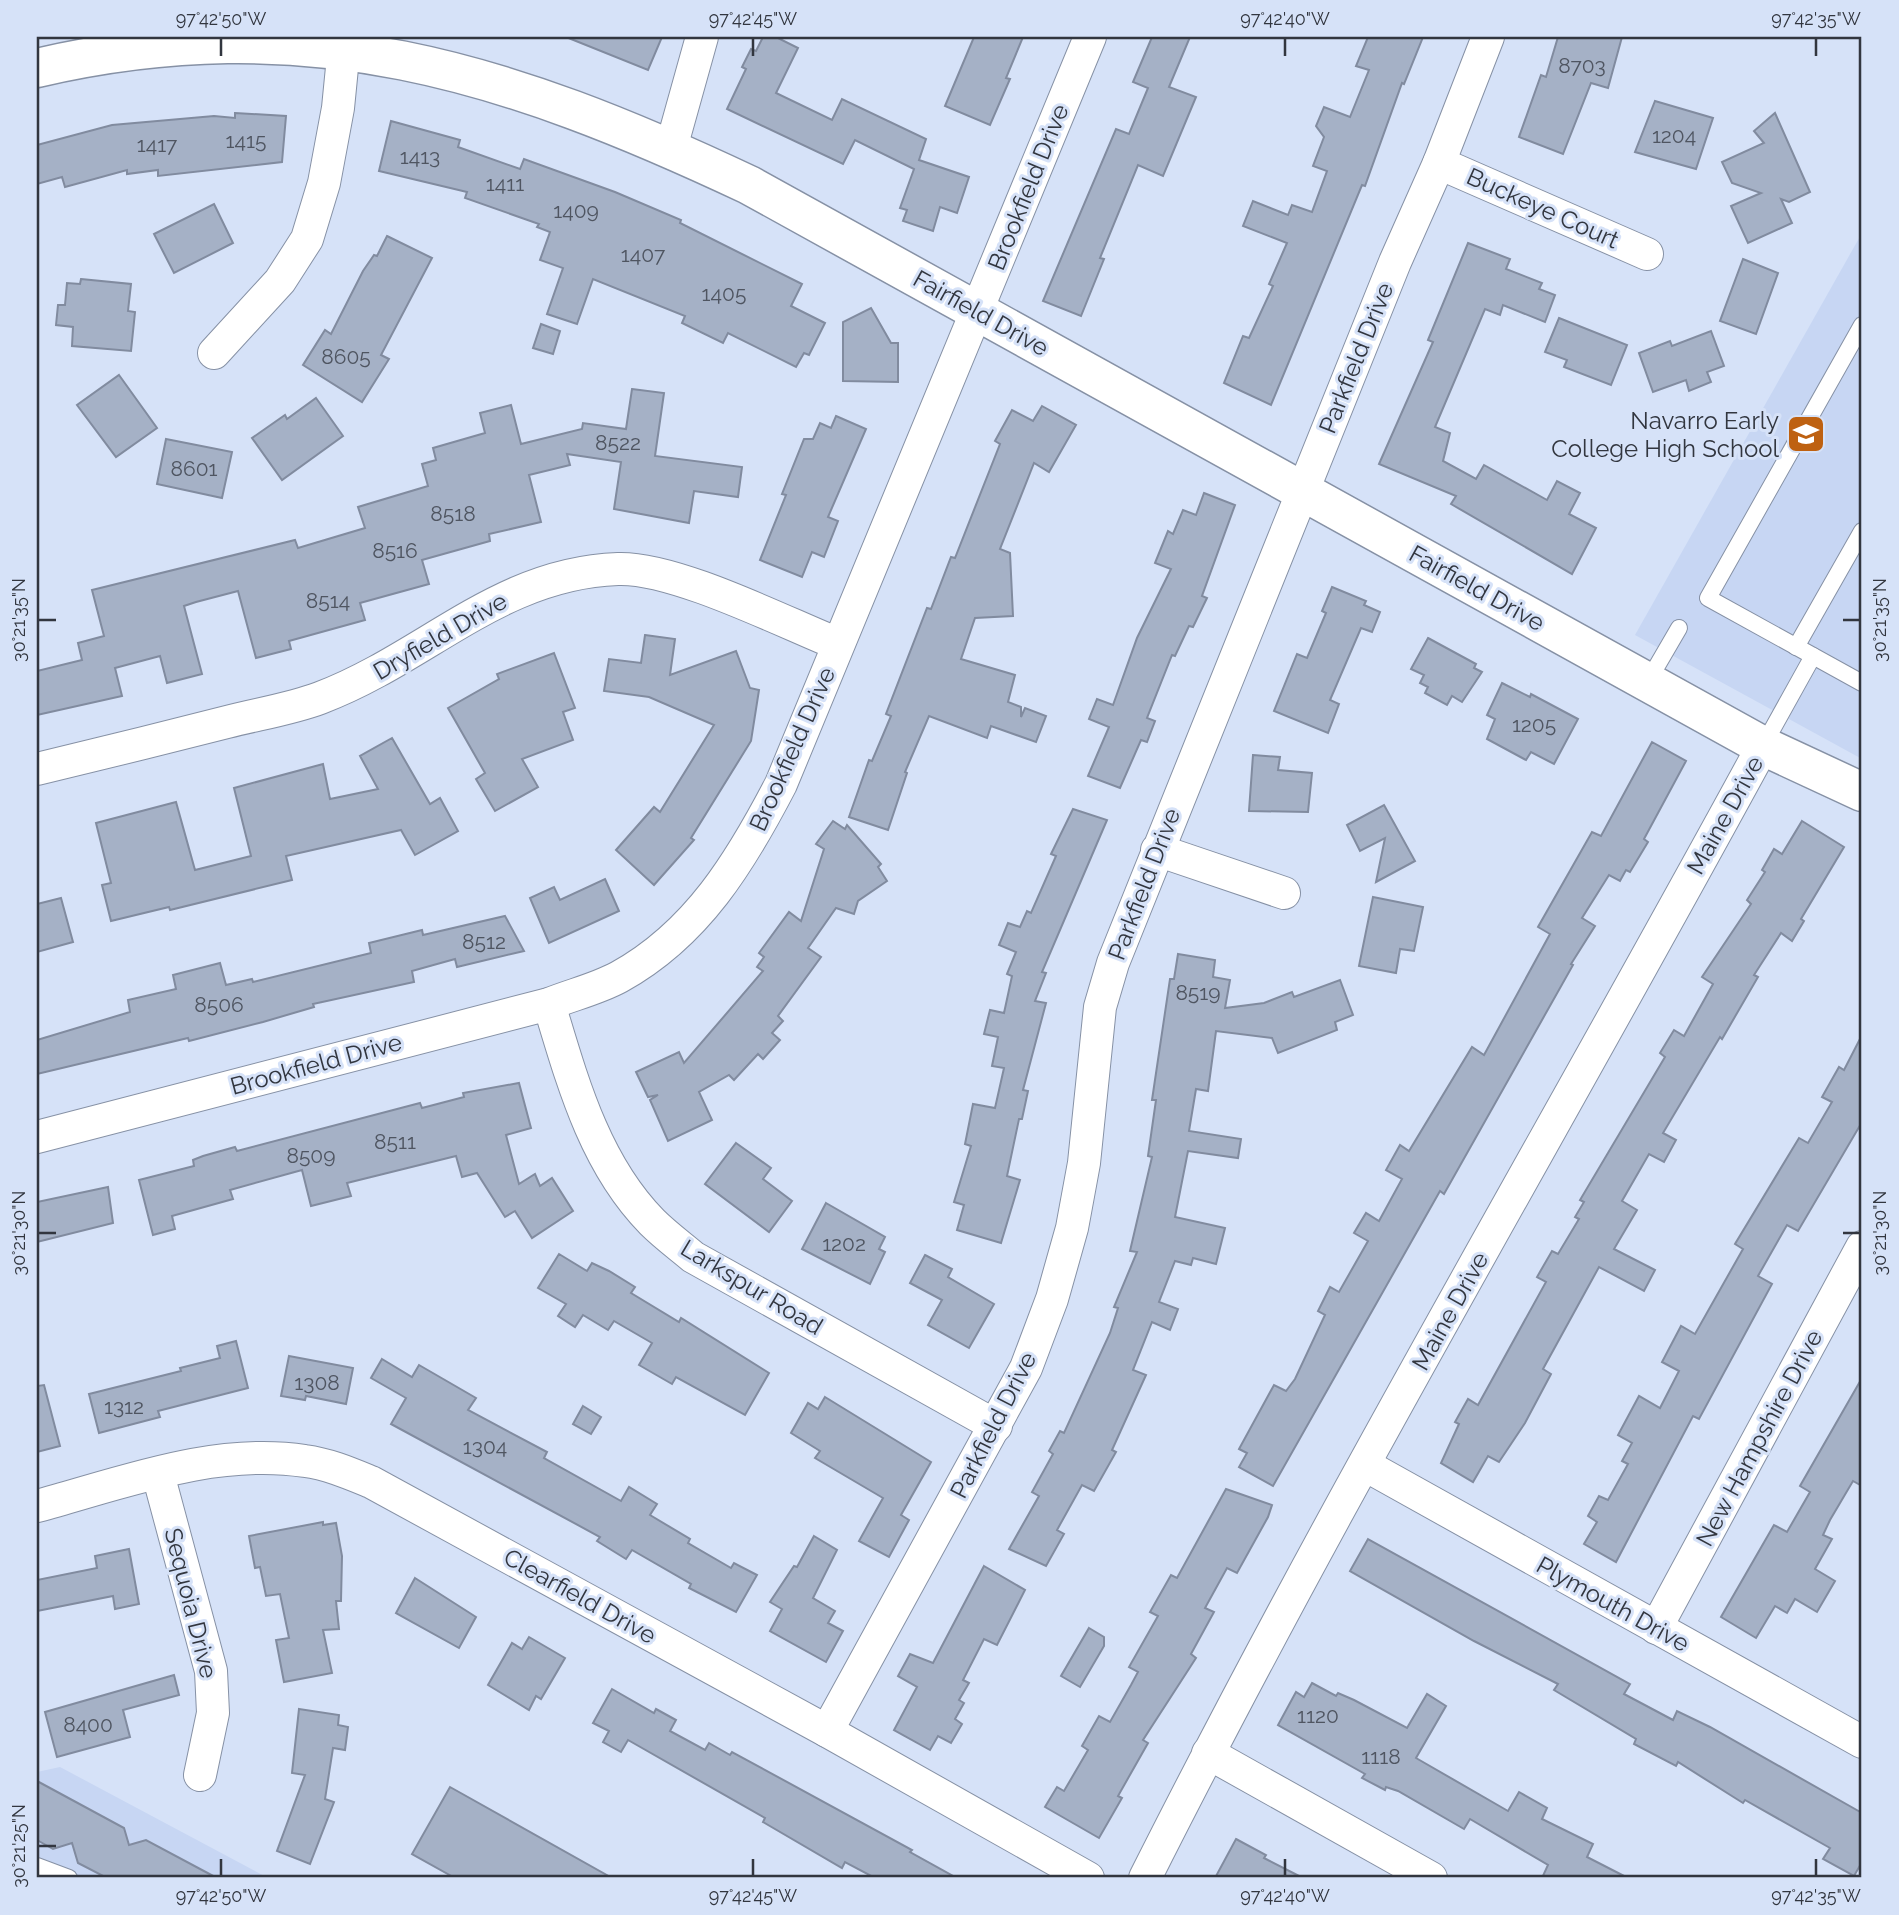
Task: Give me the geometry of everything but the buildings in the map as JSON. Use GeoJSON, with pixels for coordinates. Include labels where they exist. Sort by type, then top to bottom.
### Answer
{"type":"FeatureCollection","features":[{"type":"Feature","properties":{"kind":"street"},"geometry":{"type":"LineString","coordinates":[[671,148],[702,37]]}},
{"type":"Feature","properties":{"kind":"street","name":"Brookfield Drive"},"geometry":{"type":"LineString","coordinates":[[37,1137],[549,1004],[617,978],[665,947],[697,916],[730,876],[781,784],[1090,37]]}},
{"type":"Feature","properties":{"kind":"street","name":"Parkfield Drive"},"geometry":{"type":"LineString","coordinates":[[827,1731],[1026,1368],[1052,1299],[1072,1228],[1084,1163],[1100,1007],[1113,963],[1488,37]]}},
{"type":"Feature","properties":{"kind":"street"},"geometry":{"type":"LineString","coordinates":[[214,353],[280,282],[307,239],[324,183],[338,108],[345,43]]}},
{"type":"Feature","properties":{"kind":"street","name":"Fairfield Drive"},"geometry":{"type":"LineString","coordinates":[[37,68],[92,55],[166,46],[345,43],[472,75],[599,118],[749,185],[1647,683],[1763,746],[1862,792]]}},
{"type":"Feature","properties":{"kind":"street","name":"Buckeye Court"},"geometry":{"type":"LineString","coordinates":[[1439,163],[1647,254]]}},
{"type":"Feature","properties":{"kind":"street","name":"Dryfield Drive"},"geometry":{"type":"LineString","coordinates":[[37,769],[317,700],[368,678],[496,601],[531,585],[573,573],[621,569],[674,578],[838,644]]}},
{"type":"Feature","properties":{"kind":"street","name":"Maine Drive"},"geometry":{"type":"LineString","coordinates":[[1145,1878],[1208,1753],[1365,1465],[1763,746]]}},
{"type":"Feature","properties":{"kind":"street"},"geometry":{"type":"LineString","coordinates":[[1157,850],[1284,893]]}},
{"type":"Feature","properties":{"kind":"street","name":"Larkspur Road"},"geometry":{"type":"LineString","coordinates":[[549,1004],[593,1133],[621,1183],[652,1221],[693,1257],[996,1426]]}},
{"type":"Feature","properties":{"kind":"street","name":"New Hampshire Drive"},"geometry":{"type":"LineString","coordinates":[[1656,1628],[1862,1247]]}},
{"type":"Feature","properties":{"kind":"street","name":"Clearfield Drive"},"geometry":{"type":"LineString","coordinates":[[37,1506],[215,1461],[261,1457],[305,1461],[336,1468],[371,1482],[827,1731],[1087,1878]]}},
{"type":"Feature","properties":{"kind":"street","name":"Plymouth Drive"},"geometry":{"type":"LineString","coordinates":[[1365,1465],[1862,1742]]}},
{"type":"Feature","properties":{"kind":"street","name":"Sequoia Drive"},"geometry":{"type":"LineString","coordinates":[[158,1474],[211,1671],[213,1713],[200,1775]]}},
{"type":"Feature","properties":{"kind":"street"},"geometry":{"type":"LineString","coordinates":[[1208,1753],[1431,1878]]}},
{"type":"Feature","properties":{"kind":"lane"},"geometry":{"type":"LineString","coordinates":[[1862,325],[1708,598],[1862,683]]}},
{"type":"Feature","properties":{"kind":"lane"},"geometry":{"type":"LineString","coordinates":[[1796,647],[1862,531]]}},
{"type":"Feature","properties":{"kind":"lane"},"geometry":{"type":"LineString","coordinates":[[1647,683],[1679,628]]}},
{"type":"Feature","properties":{"kind":"lane"},"geometry":{"type":"LineString","coordinates":[[1763,746],[1813,656]]}},
{"type":"Feature","properties":{"kind":"lane"},"geometry":{"type":"LineString","coordinates":[[37,1866],[69,1878]]}},
{"type":"Feature","properties":{"kind":"shaded area","name":"Navarro Early College High School"},"geometry":{"type":"Polygon","coordinates":[[[1862,233],[1862,759],[1635,635],[1862,233]]]}},
{"type":"Feature","properties":{"kind":"shaded area"},"geometry":{"type":"Polygon","coordinates":[[[60,1767],[268,1878],[37,1878],[37,1772],[60,1767]]]}},
{"type":"Feature","properties":{"kind":"place","name":"Navarro Early College High School"},"geometry":{"type":"Point","coordinates":[1806,434]}}]}
